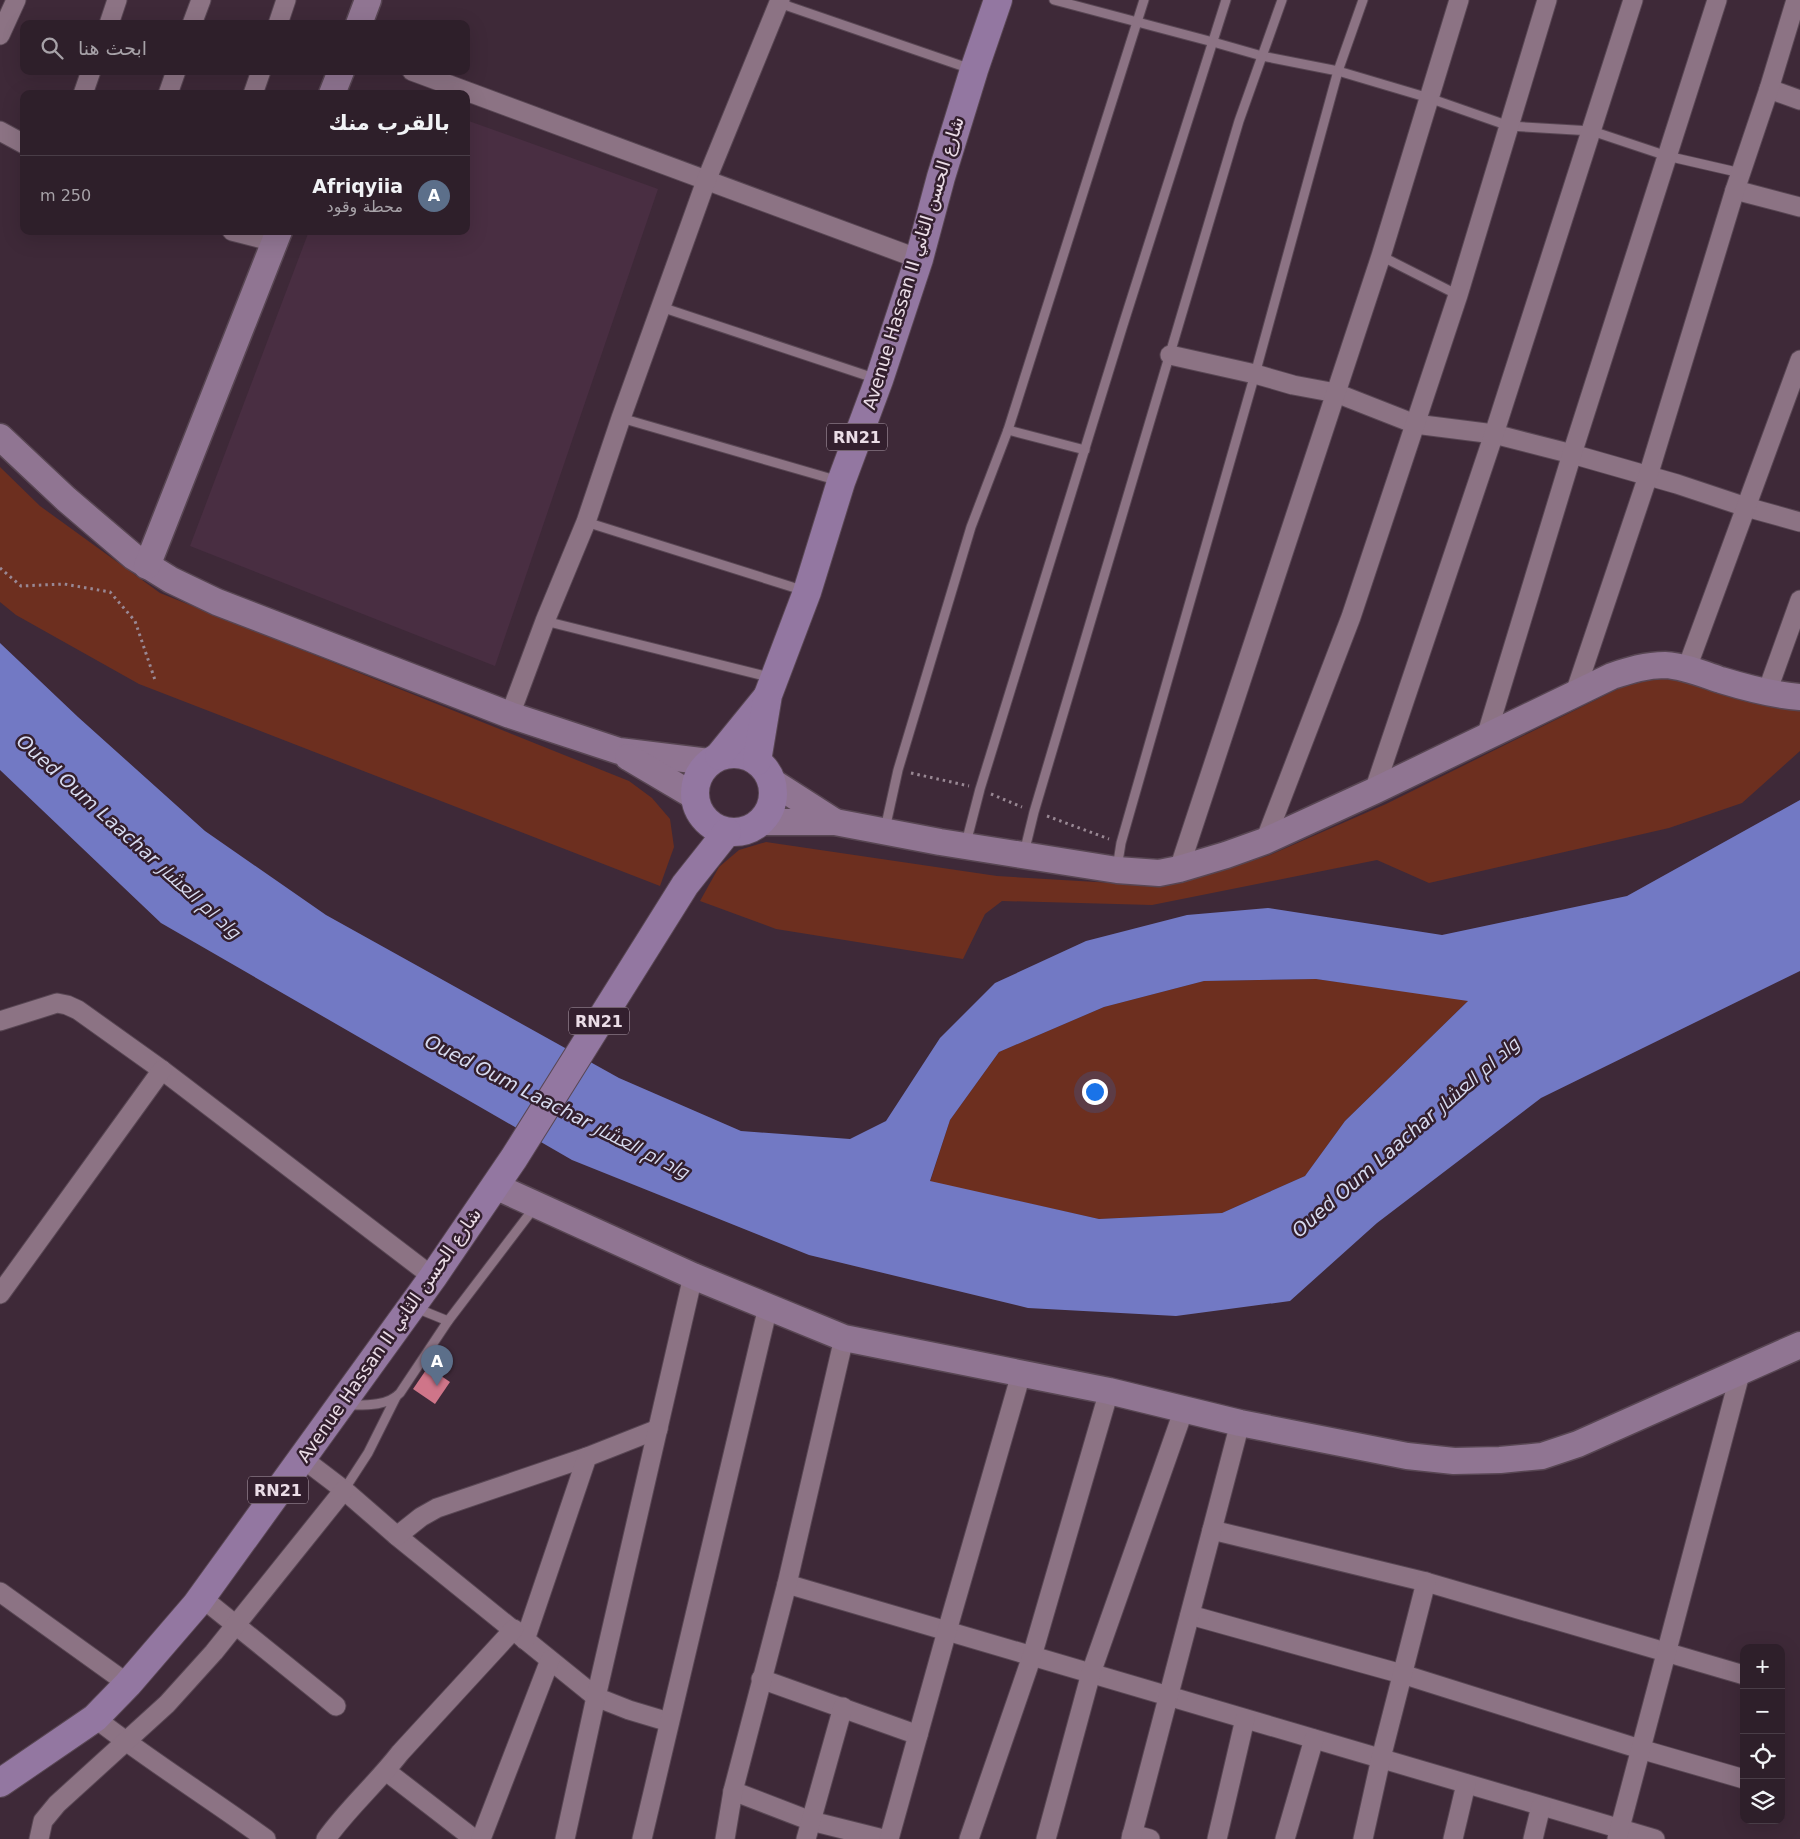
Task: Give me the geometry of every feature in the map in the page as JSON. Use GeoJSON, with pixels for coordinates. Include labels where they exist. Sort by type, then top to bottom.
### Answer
{"type":"FeatureCollection","features":[{"type":"Feature","properties":{"kind":"main road"},"geometry":{"type":"LineString","coordinates":[[360,20],[368,0]]}},
{"type":"Feature","properties":{"kind":"main road","name":"Avenue Hassan II شارع الحسن الثاني"},"geometry":{"type":"LineString","coordinates":[[761,822],[772,803],[764,771],[771,687],[807,592],[841,482],[879,380],[919,259],[941,177],[998,0]]}},
{"type":"Feature","properties":{"kind":"main road"},"geometry":{"type":"LineString","coordinates":[[334,90],[339,75]]}},
{"type":"Feature","properties":{"kind":"main road"},"geometry":{"type":"LineString","coordinates":[[147,566],[277,236]]}},
{"type":"Feature","properties":{"kind":"main road"},"geometry":{"type":"LineString","coordinates":[[0,437],[117,544],[147,566],[216,602],[510,715],[619,751],[714,759],[739,754],[835,822]]}},
{"type":"Feature","properties":{"kind":"main road"},"geometry":{"type":"LineString","coordinates":[[619,751],[697,805],[712,826],[727,832],[745,831],[761,822],[835,822],[1023,856],[1117,870],[1159,873],[1179,870],[1265,841],[1374,792],[1575,693],[1612,676],[1643,666],[1667,665],[1687,668],[1744,687],[1800,697]]}},
{"type":"Feature","properties":{"kind":"main road","name":"Avenue Hassan II شارع الحسن الثاني"},"geometry":{"type":"LineString","coordinates":[[685,885],[697,805],[698,777],[771,687]]}},
{"type":"Feature","properties":{"kind":"main road","name":"Avenue Hassan II شارع الحسن الثاني"},"geometry":{"type":"LineString","coordinates":[[0,1783],[95,1718],[128,1684],[202,1597],[433,1277],[514,1158],[685,885],[727,832]]}},
{"type":"Feature","properties":{"kind":"main road"},"geometry":{"type":"LineString","coordinates":[[495,1186],[693,1276],[844,1338],[1109,1391],[1240,1423],[1407,1456],[1454,1461],[1542,1456],[1578,1444],[1800,1345]]}},
{"type":"Feature","properties":{"kind":"street"},"geometry":{"type":"LineString","coordinates":[[0,35],[16,0]]}},
{"type":"Feature","properties":{"kind":"street"},"geometry":{"type":"LineString","coordinates":[[110,20],[117,0]]}},
{"type":"Feature","properties":{"kind":"street"},"geometry":{"type":"LineString","coordinates":[[194,20],[201,0]]}},
{"type":"Feature","properties":{"kind":"street"},"geometry":{"type":"LineString","coordinates":[[279,20],[286,0]]}},
{"type":"Feature","properties":{"kind":"street"},"geometry":{"type":"LineString","coordinates":[[1179,870],[1382,256],[1458,0]]}},
{"type":"Feature","properties":{"kind":"street"},"geometry":{"type":"LineString","coordinates":[[1265,841],[1351,617],[1458,295],[1547,0]]}},
{"type":"Feature","properties":{"kind":"street"},"geometry":{"type":"LineString","coordinates":[[1374,792],[1494,434],[1633,0]]}},
{"type":"Feature","properties":{"kind":"street"},"geometry":{"type":"LineString","coordinates":[[1486,737],[1572,454],[1717,0]]}},
{"type":"Feature","properties":{"kind":"street"},"geometry":{"type":"LineString","coordinates":[[1575,693],[1648,476],[1738,181],[1796,0],[1800,2]]}},
{"type":"Feature","properties":{"kind":"street"},"geometry":{"type":"LineString","coordinates":[[510,715],[545,621],[586,522],[621,418],[706,181],[780,2]]}},
{"type":"Feature","properties":{"kind":"street"},"geometry":{"type":"LineString","coordinates":[[84,90],[90,75]]}},
{"type":"Feature","properties":{"kind":"street"},"geometry":{"type":"LineString","coordinates":[[169,90],[175,75]]}},
{"type":"Feature","properties":{"kind":"street"},"geometry":{"type":"LineString","coordinates":[[255,90],[260,75]]}},
{"type":"Feature","properties":{"kind":"street"},"geometry":{"type":"LineString","coordinates":[[423,75],[463,90]]}},
{"type":"Feature","properties":{"kind":"street"},"geometry":{"type":"LineString","coordinates":[[1769,89],[1800,100]]}},
{"type":"Feature","properties":{"kind":"street"},"geometry":{"type":"LineString","coordinates":[[470,93],[919,259]]}},
{"type":"Feature","properties":{"kind":"street"},"geometry":{"type":"LineString","coordinates":[[0,131],[20,142]]}},
{"type":"Feature","properties":{"kind":"street"},"geometry":{"type":"LineString","coordinates":[[1738,181],[1800,207]]}},
{"type":"Feature","properties":{"kind":"street"},"geometry":{"type":"LineString","coordinates":[[1170,354],[1336,394],[1415,424],[1494,434],[1572,454],[1800,522]]}},
{"type":"Feature","properties":{"kind":"street"},"geometry":{"type":"LineString","coordinates":[[1687,668],[1800,360]]}},
{"type":"Feature","properties":{"kind":"street"},"geometry":{"type":"LineString","coordinates":[[1767,692],[1800,600]]}},
{"type":"Feature","properties":{"kind":"street"},"geometry":{"type":"LineString","coordinates":[[0,1021],[57,1003],[78,1010],[162,1070],[433,1277]]}},
{"type":"Feature","properties":{"kind":"street"},"geometry":{"type":"LineString","coordinates":[[0,1294],[162,1070]]}},
{"type":"Feature","properties":{"kind":"street"},"geometry":{"type":"LineString","coordinates":[[565,1839],[693,1276]]}},
{"type":"Feature","properties":{"kind":"street"},"geometry":{"type":"LineString","coordinates":[[642,1839],[768,1307]]}},
{"type":"Feature","properties":{"kind":"street"},"geometry":{"type":"LineString","coordinates":[[725,1839],[733,1790],[787,1584],[844,1338]]}},
{"type":"Feature","properties":{"kind":"street"},"geometry":{"type":"LineString","coordinates":[[1618,1834],[1741,1370]]}},
{"type":"Feature","properties":{"kind":"street"},"geometry":{"type":"LineString","coordinates":[[889,1839],[1021,1374]]}},
{"type":"Feature","properties":{"kind":"street"},"geometry":{"type":"LineString","coordinates":[[969,1839],[1032,1656],[1109,1391]]}},
{"type":"Feature","properties":{"kind":"street"},"geometry":{"type":"LineString","coordinates":[[1046,1839],[1091,1673],[1184,1409]]}},
{"type":"Feature","properties":{"kind":"street"},"geometry":{"type":"LineString","coordinates":[[1137,1837],[1168,1696],[1240,1423]]}},
{"type":"Feature","properties":{"kind":"street"},"geometry":{"type":"LineString","coordinates":[[397,1536],[421,1517],[437,1508],[587,1457],[658,1428]]}},
{"type":"Feature","properties":{"kind":"street"},"geometry":{"type":"LineString","coordinates":[[326,1839],[338,1822],[386,1771],[400,1753],[519,1635],[587,1457]]}},
{"type":"Feature","properties":{"kind":"street"},"geometry":{"type":"LineString","coordinates":[[302,1458],[344,1490],[397,1536],[596,1697],[629,1710],[669,1722]]}},
{"type":"Feature","properties":{"kind":"street"},"geometry":{"type":"LineString","coordinates":[[39,1839],[43,1821],[57,1804],[168,1704],[214,1652],[234,1624],[344,1490]]}},
{"type":"Feature","properties":{"kind":"street"},"geometry":{"type":"LineString","coordinates":[[1212,1530],[1426,1582],[1740,1674]]}},
{"type":"Feature","properties":{"kind":"street"},"geometry":{"type":"LineString","coordinates":[[1363,1839],[1381,1758],[1426,1582]]}},
{"type":"Feature","properties":{"kind":"street"},"geometry":{"type":"LineString","coordinates":[[787,1584],[1542,1806],[1618,1834],[1655,1839]]}},
{"type":"Feature","properties":{"kind":"street"},"geometry":{"type":"LineString","coordinates":[[0,1592],[128,1684]]}},
{"type":"Feature","properties":{"kind":"street"},"geometry":{"type":"LineString","coordinates":[[202,1597],[336,1706]]}},
{"type":"Feature","properties":{"kind":"street"},"geometry":{"type":"LineString","coordinates":[[1190,1615],[1402,1674],[1640,1750],[1740,1778]]}},
{"type":"Feature","properties":{"kind":"street"},"geometry":{"type":"LineString","coordinates":[[482,1839],[550,1660]]}},
{"type":"Feature","properties":{"kind":"street"},"geometry":{"type":"LineString","coordinates":[[761,1678],[918,1735]]}},
{"type":"Feature","properties":{"kind":"street"},"geometry":{"type":"LineString","coordinates":[[806,1839],[843,1707]]}},
{"type":"Feature","properties":{"kind":"street"},"geometry":{"type":"LineString","coordinates":[[95,1718],[266,1839]]}},
{"type":"Feature","properties":{"kind":"street"},"geometry":{"type":"LineString","coordinates":[[1216,1839],[1245,1719]]}},
{"type":"Feature","properties":{"kind":"street"},"geometry":{"type":"LineString","coordinates":[[1286,1839],[1314,1739]]}},
{"type":"Feature","properties":{"kind":"street"},"geometry":{"type":"LineString","coordinates":[[386,1771],[474,1839]]}},
{"type":"Feature","properties":{"kind":"street"},"geometry":{"type":"LineString","coordinates":[[1453,1839],[1466,1784]]}},
{"type":"Feature","properties":{"kind":"street"},"geometry":{"type":"LineString","coordinates":[[733,1790],[811,1820],[883,1839]]}},
{"type":"Feature","properties":{"kind":"street"},"geometry":{"type":"LineString","coordinates":[[1532,1839],[1542,1806]]}},
{"type":"Feature","properties":{"kind":"lane"},"geometry":{"type":"LineString","coordinates":[[1054,0],[1262,56],[1338,71],[1429,98],[1509,126],[1592,131],[1738,181]]}},
{"type":"Feature","properties":{"kind":"lane"},"geometry":{"type":"LineString","coordinates":[[884,832],[898,770],[971,527],[1008,430],[1144,0]]}},
{"type":"Feature","properties":{"kind":"lane"},"geometry":{"type":"LineString","coordinates":[[965,846],[980,789],[1226,0]]}},
{"type":"Feature","properties":{"kind":"lane"},"geometry":{"type":"LineString","coordinates":[[1023,856],[1034,812],[1239,121],[1282,0]]}},
{"type":"Feature","properties":{"kind":"lane"},"geometry":{"type":"LineString","coordinates":[[1117,870],[1121,843],[1255,374],[1338,71],[1363,0]]}},
{"type":"Feature","properties":{"kind":"lane"},"geometry":{"type":"LineString","coordinates":[[780,2],[974,70]]}},
{"type":"Feature","properties":{"kind":"lane"},"geometry":{"type":"LineString","coordinates":[[1382,256],[1458,295]]}},
{"type":"Feature","properties":{"kind":"lane"},"geometry":{"type":"LineString","coordinates":[[661,307],[879,380]]}},
{"type":"Feature","properties":{"kind":"lane"},"geometry":{"type":"LineString","coordinates":[[621,418],[841,482]]}},
{"type":"Feature","properties":{"kind":"lane"},"geometry":{"type":"LineString","coordinates":[[1008,430],[1085,450]]}},
{"type":"Feature","properties":{"kind":"lane"},"geometry":{"type":"LineString","coordinates":[[586,522],[807,592]]}},
{"type":"Feature","properties":{"kind":"lane"},"geometry":{"type":"LineString","coordinates":[[545,621],[771,687]]}},
{"type":"Feature","properties":{"kind":"lane"},"geometry":{"type":"LineString","coordinates":[[344,1490],[368,1453],[396,1397],[448,1321],[537,1204]]}},
{"type":"Feature","properties":{"kind":"lane"},"geometry":{"type":"LineString","coordinates":[[412,1306],[448,1321]]}},
{"type":"Feature","properties":{"kind":"lane"},"geometry":{"type":"LineString","coordinates":[[340,1405],[372,1405],[396,1397]]}},
{"type":"Feature","properties":{"kind":"path"},"geometry":{"type":"LineString","coordinates":[[0,568],[21,586],[64,584],[110,592],[135,621],[155,680]]}},
{"type":"Feature","properties":{"kind":"path"},"geometry":{"type":"LineString","coordinates":[[898,770],[980,789],[1034,812],[1121,843]]}},
{"type":"Feature","properties":{"kind":"shaded area"},"geometry":{"type":"Polygon","coordinates":[[[470,121],[658,189],[495,666],[190,546],[307,235],[470,235],[470,121]]]}},
{"type":"Feature","properties":{"kind":"shaded area"},"geometry":{"type":"Polygon","coordinates":[[[0,467],[40,506],[160,593],[629,781],[652,798],[670,819],[674,847],[660,886],[139,684],[16,615],[0,602],[0,467]]]}},
{"type":"Feature","properties":{"kind":"shaded area"},"geometry":{"type":"Polygon","coordinates":[[[1672,677],[1800,708],[1800,751],[1742,803],[1669,828],[1429,883],[1377,860],[1152,905],[1002,901],[985,914],[963,959],[776,929],[700,901],[719,867],[739,850],[766,842],[997,876],[1147,885],[1207,875],[1270,855],[1386,804],[1622,687],[1672,677]]]}},
{"type":"Feature","properties":{"kind":"shaded area"},"geometry":{"type":"Polygon","coordinates":[[[1316,979],[1469,1000],[1345,1121],[1305,1176],[1222,1213],[1099,1219],[930,1182],[950,1120],[999,1052],[1104,1007],[1204,981],[1316,979]]]}},
{"type":"Feature","properties":{"kind":"water","name":"Oued Oum Laachar واد ام العشار"},"geometry":{"type":"Polygon","coordinates":[[[0,643],[78,717],[205,831],[326,915],[619,1078],[741,1131],[850,1139],[886,1121],[940,1038],[995,983],[1086,941],[1187,915],[1268,908],[1442,935],[1627,896],[1800,800],[1800,971],[1541,1098],[1377,1223],[1290,1301],[1176,1316],[1028,1308],[809,1255],[572,1160],[161,923],[0,770],[0,643]],[[1316,979],[1204,981],[1104,1007],[999,1052],[950,1120],[930,1181],[1099,1219],[1222,1213],[1305,1176],[1345,1121],[1468,1001],[1316,979]]]}},
{"type":"Feature","properties":{"kind":"building"},"geometry":{"type":"Polygon","coordinates":[[[428,1367],[450,1382],[435,1404],[413,1389],[428,1367]]]}},
{"type":"Feature","properties":{"kind":"place","name":"Afriqyiia"},"geometry":{"type":"Point","coordinates":[437,1386]}}]}
